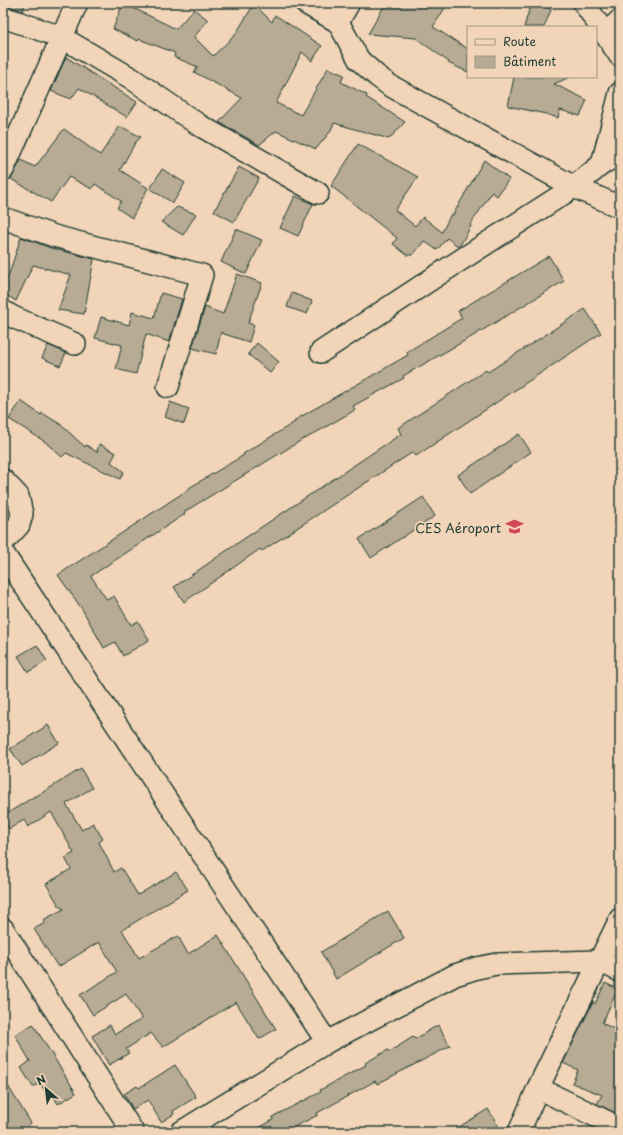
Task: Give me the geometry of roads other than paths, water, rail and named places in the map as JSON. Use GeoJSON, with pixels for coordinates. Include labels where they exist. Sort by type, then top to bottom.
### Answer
{"type":"FeatureCollection","features":[{"type":"Feature","properties":{"kind":"street"},"geometry":{"type":"LineString","coordinates":[[3,170],[77,3]]}},
{"type":"Feature","properties":{"kind":"street"},"geometry":{"type":"LineString","coordinates":[[305,3],[338,22],[359,60],[389,85],[574,188],[620,207]]}},
{"type":"Feature","properties":{"kind":"street"},"geometry":{"type":"LineString","coordinates":[[338,22],[349,3]]}},
{"type":"Feature","properties":{"kind":"street"},"geometry":{"type":"LineString","coordinates":[[584,3],[613,27],[620,56]]}},
{"type":"Feature","properties":{"kind":"street"},"geometry":{"type":"LineString","coordinates":[[3,17],[61,37],[131,78],[198,125],[318,193]]}},
{"type":"Feature","properties":{"kind":"street"},"geometry":{"type":"LineString","coordinates":[[602,164],[620,93]]}},
{"type":"Feature","properties":{"kind":"street"},"geometry":{"type":"LineString","coordinates":[[321,352],[453,265],[574,188],[602,164],[620,153]]}},
{"type":"Feature","properties":{"kind":"street"},"geometry":{"type":"LineString","coordinates":[[3,218],[54,236],[202,275],[168,387]]}},
{"type":"Feature","properties":{"kind":"street"},"geometry":{"type":"LineString","coordinates":[[3,311],[74,344]]}},
{"type":"Feature","properties":{"kind":"street"},"geometry":{"type":"LineString","coordinates":[[3,480],[18,496],[22,514],[19,525],[3,542]]}},
{"type":"Feature","properties":{"kind":"street"},"geometry":{"type":"LineString","coordinates":[[3,553],[327,1042]]}},
{"type":"Feature","properties":{"kind":"street"},"geometry":{"type":"LineString","coordinates":[[519,1132],[538,1088],[620,919]]}},
{"type":"Feature","properties":{"kind":"street"},"geometry":{"type":"LineString","coordinates":[[3,929],[133,1132]]}},
{"type":"Feature","properties":{"kind":"street"},"geometry":{"type":"LineString","coordinates":[[181,1132],[327,1042],[456,975],[477,968],[497,964],[599,961],[620,971]]}},
{"type":"Feature","properties":{"kind":"street"},"geometry":{"type":"LineString","coordinates":[[538,1088],[620,1128]]}},
{"type":"Feature","properties":{"kind":"place","name":"CES Aéroport"},"geometry":{"type":"Point","coordinates":[514,527]}}]}
